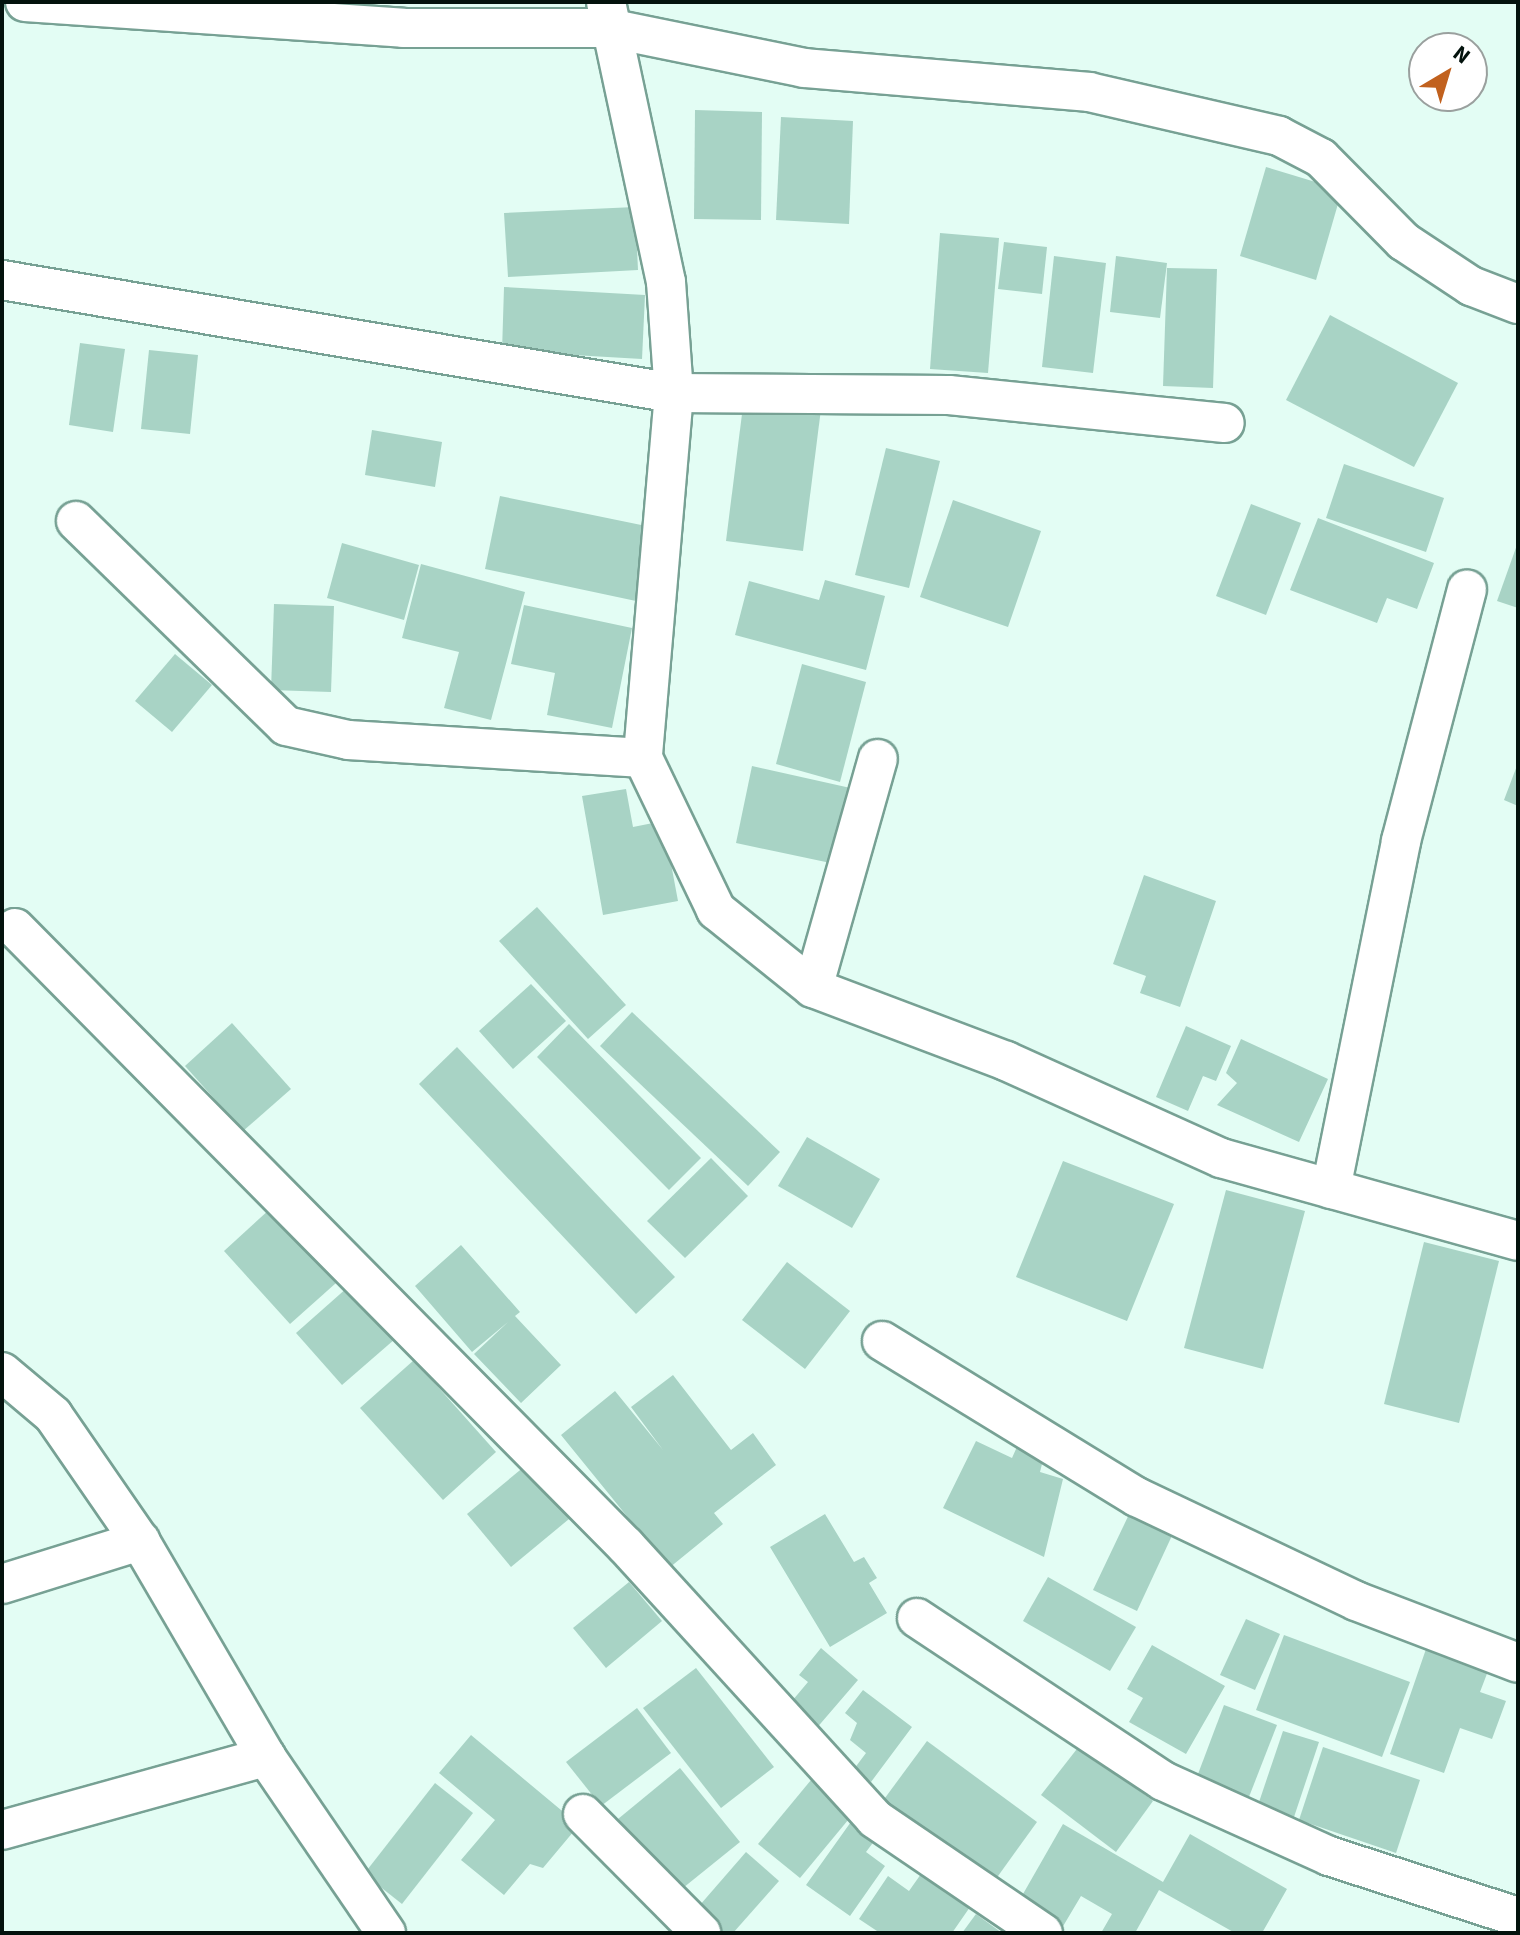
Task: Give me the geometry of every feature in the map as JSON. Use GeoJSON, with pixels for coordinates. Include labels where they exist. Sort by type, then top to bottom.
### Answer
{"type":"FeatureCollection","features":[{"type":"Feature","properties":{"kind":"street"},"geometry":{"type":"LineString","coordinates":[[25,2],[403,28],[607,15],[804,68],[1089,92],[1279,136],[1321,158],[1403,241],[1471,286],[1518,304]]}},
{"type":"Feature","properties":{"kind":"street"},"geometry":{"type":"LineString","coordinates":[[607,15],[666,282],[674,393],[643,758],[716,910],[813,988],[1006,1061],[1221,1158],[1518,1241]]}},
{"type":"Feature","properties":{"kind":"street"},"geometry":{"type":"LineString","coordinates":[[2,280],[674,393],[949,395],[1225,423]]}},
{"type":"Feature","properties":{"kind":"street"},"geometry":{"type":"LineString","coordinates":[[76,521],[286,726],[348,740],[643,758]]}},
{"type":"Feature","properties":{"kind":"street"},"geometry":{"type":"LineString","coordinates":[[1331,1189],[1401,841],[1467,589]]}},
{"type":"Feature","properties":{"kind":"street"},"geometry":{"type":"LineString","coordinates":[[813,988],[878,759]]}},
{"type":"Feature","properties":{"kind":"street"},"geometry":{"type":"LineString","coordinates":[[15,928],[626,1546],[875,1819],[1043,1933]]}},
{"type":"Feature","properties":{"kind":"street"},"geometry":{"type":"LineString","coordinates":[[882,1341],[1137,1497],[1356,1601],[1518,1663]]}},
{"type":"Feature","properties":{"kind":"street"},"geometry":{"type":"LineString","coordinates":[[2,1372],[53,1415],[140,1541],[266,1757],[386,1933]]}},
{"type":"Feature","properties":{"kind":"street"},"geometry":{"type":"LineString","coordinates":[[2,1584],[140,1541]]}},
{"type":"Feature","properties":{"kind":"street"},"geometry":{"type":"LineString","coordinates":[[917,1618],[1163,1781],[1329,1856],[1518,1917]]}},
{"type":"Feature","properties":{"kind":"street"},"geometry":{"type":"LineString","coordinates":[[2,1830],[266,1757]]}},
{"type":"Feature","properties":{"kind":"street"},"geometry":{"type":"LineString","coordinates":[[583,1814],[701,1933]]}},
{"type":"Feature","properties":{"kind":"building"},"geometry":{"type":"Polygon","coordinates":[[[695,110],[762,112],[761,220],[694,219],[695,110]]]}},
{"type":"Feature","properties":{"kind":"building"},"geometry":{"type":"Polygon","coordinates":[[[781,117],[853,121],[849,224],[776,220],[781,117]]]}},
{"type":"Feature","properties":{"kind":"building"},"geometry":{"type":"Polygon","coordinates":[[[1266,167],[1342,190],[1316,280],[1240,256],[1266,167]]]}},
{"type":"Feature","properties":{"kind":"building"},"geometry":{"type":"Polygon","coordinates":[[[635,207],[638,270],[508,277],[504,213],[635,207]]]}},
{"type":"Feature","properties":{"kind":"building"},"geometry":{"type":"Polygon","coordinates":[[[940,233],[999,238],[988,373],[930,369],[940,233]]]}},
{"type":"Feature","properties":{"kind":"building"},"geometry":{"type":"Polygon","coordinates":[[[1004,242],[1047,247],[1042,294],[998,289],[1004,242]]]}},
{"type":"Feature","properties":{"kind":"building"},"geometry":{"type":"Polygon","coordinates":[[[1054,256],[1106,263],[1093,373],[1042,367],[1054,256]]]}},
{"type":"Feature","properties":{"kind":"building"},"geometry":{"type":"Polygon","coordinates":[[[1116,256],[1167,263],[1160,318],[1110,312],[1116,256]]]}},
{"type":"Feature","properties":{"kind":"building"},"geometry":{"type":"Polygon","coordinates":[[[1167,268],[1217,269],[1213,388],[1163,386],[1167,268]]]}},
{"type":"Feature","properties":{"kind":"building"},"geometry":{"type":"Polygon","coordinates":[[[504,287],[645,295],[642,359],[502,351],[504,287]]]}},
{"type":"Feature","properties":{"kind":"building"},"geometry":{"type":"Polygon","coordinates":[[[1330,315],[1458,383],[1414,467],[1286,400],[1330,315]]]}},
{"type":"Feature","properties":{"kind":"building"},"geometry":{"type":"Polygon","coordinates":[[[80,343],[125,349],[113,432],[69,425],[80,343]]]}},
{"type":"Feature","properties":{"kind":"building"},"geometry":{"type":"Polygon","coordinates":[[[149,350],[198,355],[190,434],[141,429],[149,350]]]}},
{"type":"Feature","properties":{"kind":"building"},"geometry":{"type":"Polygon","coordinates":[[[744,398],[821,409],[803,551],[726,541],[744,398]]]}},
{"type":"Feature","properties":{"kind":"building"},"geometry":{"type":"Polygon","coordinates":[[[372,430],[442,442],[435,487],[365,475],[372,430]]]}},
{"type":"Feature","properties":{"kind":"building"},"geometry":{"type":"Polygon","coordinates":[[[886,448],[940,461],[909,588],[855,575],[886,448]]]}},
{"type":"Feature","properties":{"kind":"building"},"geometry":{"type":"Polygon","coordinates":[[[1344,464],[1444,498],[1426,552],[1326,518],[1344,464]]]}},
{"type":"Feature","properties":{"kind":"building"},"geometry":{"type":"Polygon","coordinates":[[[500,496],[651,527],[636,601],[485,569],[500,496]]]}},
{"type":"Feature","properties":{"kind":"building"},"geometry":{"type":"Polygon","coordinates":[[[953,500],[1041,531],[1008,627],[920,597],[953,500]]]}},
{"type":"Feature","properties":{"kind":"building"},"geometry":{"type":"Polygon","coordinates":[[[1251,504],[1301,523],[1266,615],[1216,596],[1251,504]]]}},
{"type":"Feature","properties":{"kind":"building"},"geometry":{"type":"Polygon","coordinates":[[[1318,518],[1434,563],[1417,609],[1387,598],[1377,623],[1290,590],[1318,518]]]}},
{"type":"Feature","properties":{"kind":"building"},"geometry":{"type":"Polygon","coordinates":[[[1518,542],[1518,608],[1497,601],[1518,542]]]}},
{"type":"Feature","properties":{"kind":"building"},"geometry":{"type":"Polygon","coordinates":[[[342,543],[419,565],[404,620],[327,598],[342,543]]]}},
{"type":"Feature","properties":{"kind":"building"},"geometry":{"type":"Polygon","coordinates":[[[421,564],[525,592],[491,720],[444,708],[459,652],[402,638],[421,564]]]}},
{"type":"Feature","properties":{"kind":"building"},"geometry":{"type":"Polygon","coordinates":[[[825,580],[885,596],[866,670],[735,635],[749,581],[819,600],[825,580]]]}},
{"type":"Feature","properties":{"kind":"building"},"geometry":{"type":"Polygon","coordinates":[[[274,604],[334,606],[331,692],[271,690],[274,604]]]}},
{"type":"Feature","properties":{"kind":"building"},"geometry":{"type":"Polygon","coordinates":[[[524,605],[632,628],[612,728],[547,715],[555,673],[511,664],[524,605]]]}},
{"type":"Feature","properties":{"kind":"building"},"geometry":{"type":"Polygon","coordinates":[[[175,654],[212,685],[172,732],[135,701],[175,654]]]}},
{"type":"Feature","properties":{"kind":"building"},"geometry":{"type":"Polygon","coordinates":[[[802,664],[866,682],[840,782],[776,764],[802,664]]]}},
{"type":"Feature","properties":{"kind":"building"},"geometry":{"type":"Polygon","coordinates":[[[1518,763],[1518,806],[1504,800],[1518,763]]]}},
{"type":"Feature","properties":{"kind":"building"},"geometry":{"type":"Polygon","coordinates":[[[752,766],[855,789],[840,865],[736,843],[752,766]]]}},
{"type":"Feature","properties":{"kind":"building"},"geometry":{"type":"Polygon","coordinates":[[[626,789],[633,827],[663,821],[678,901],[603,915],[582,796],[626,789]]]}},
{"type":"Feature","properties":{"kind":"building"},"geometry":{"type":"Polygon","coordinates":[[[1144,875],[1216,901],[1180,1007],[1140,993],[1146,976],[1113,964],[1144,875]]]}},
{"type":"Feature","properties":{"kind":"building"},"geometry":{"type":"Polygon","coordinates":[[[537,907],[626,1005],[588,1039],[499,941],[537,907]]]}},
{"type":"Feature","properties":{"kind":"building"},"geometry":{"type":"Polygon","coordinates":[[[531,984],[566,1021],[513,1069],[479,1031],[531,984]]]}},
{"type":"Feature","properties":{"kind":"building"},"geometry":{"type":"Polygon","coordinates":[[[632,1012],[780,1152],[748,1186],[600,1046],[632,1012]]]}},
{"type":"Feature","properties":{"kind":"building"},"geometry":{"type":"Polygon","coordinates":[[[232,1023],[291,1089],[243,1131],[185,1066],[232,1023]]]}},
{"type":"Feature","properties":{"kind":"building"},"geometry":{"type":"Polygon","coordinates":[[[569,1024],[701,1158],[669,1190],[537,1057],[569,1024]]]}},
{"type":"Feature","properties":{"kind":"building"},"geometry":{"type":"Polygon","coordinates":[[[1186,1026],[1231,1046],[1216,1081],[1203,1076],[1188,1111],[1156,1097],[1186,1026]]]}},
{"type":"Feature","properties":{"kind":"building"},"geometry":{"type":"Polygon","coordinates":[[[1241,1039],[1328,1079],[1299,1142],[1217,1105],[1237,1083],[1226,1073],[1241,1039]]]}},
{"type":"Feature","properties":{"kind":"building"},"geometry":{"type":"Polygon","coordinates":[[[457,1047],[675,1277],[636,1314],[419,1084],[457,1047]]]}},
{"type":"Feature","properties":{"kind":"building"},"geometry":{"type":"Polygon","coordinates":[[[807,1137],[880,1179],[852,1228],[778,1186],[807,1137]]]}},
{"type":"Feature","properties":{"kind":"building"},"geometry":{"type":"Polygon","coordinates":[[[711,1158],[748,1196],[685,1258],[647,1221],[711,1158]]]}},
{"type":"Feature","properties":{"kind":"building"},"geometry":{"type":"Polygon","coordinates":[[[1063,1161],[1174,1204],[1127,1321],[1016,1277],[1063,1161]]]}},
{"type":"Feature","properties":{"kind":"building"},"geometry":{"type":"Polygon","coordinates":[[[1226,1190],[1305,1211],[1263,1369],[1184,1348],[1226,1190]]]}},
{"type":"Feature","properties":{"kind":"building"},"geometry":{"type":"Polygon","coordinates":[[[270,1209],[336,1283],[290,1324],[224,1251],[270,1209]]]}},
{"type":"Feature","properties":{"kind":"building"},"geometry":{"type":"Polygon","coordinates":[[[1424,1242],[1499,1261],[1459,1423],[1384,1404],[1424,1242]]]}},
{"type":"Feature","properties":{"kind":"building"},"geometry":{"type":"Polygon","coordinates":[[[461,1245],[520,1312],[515,1316],[561,1365],[521,1403],[474,1354],[508,1322],[472,1352],[415,1286],[461,1245]]]}},
{"type":"Feature","properties":{"kind":"building"},"geometry":{"type":"Polygon","coordinates":[[[787,1262],[850,1311],[805,1369],[742,1320],[787,1262]]]}},
{"type":"Feature","properties":{"kind":"building"},"geometry":{"type":"Polygon","coordinates":[[[348,1287],[395,1339],[342,1385],[296,1333],[348,1287]]]}},
{"type":"Feature","properties":{"kind":"building"},"geometry":{"type":"Polygon","coordinates":[[[414,1360],[496,1452],[443,1500],[360,1408],[414,1360]]]}},
{"type":"Feature","properties":{"kind":"building"},"geometry":{"type":"Polygon","coordinates":[[[673,1375],[731,1450],[753,1433],[776,1465],[714,1513],[723,1524],[669,1568],[561,1435],[615,1391],[663,1450],[631,1407],[673,1375]]]}},
{"type":"Feature","properties":{"kind":"building"},"geometry":{"type":"Polygon","coordinates":[[[1020,1440],[1045,1452],[1040,1472],[1063,1479],[1044,1557],[943,1508],[976,1441],[1012,1458],[1020,1440]]]}},
{"type":"Feature","properties":{"kind":"building"},"geometry":{"type":"Polygon","coordinates":[[[525,1466],[569,1519],[511,1567],[467,1514],[525,1466]]]}},
{"type":"Feature","properties":{"kind":"building"},"geometry":{"type":"Polygon","coordinates":[[[1133,1506],[1176,1527],[1137,1611],[1093,1590],[1133,1506]]]}},
{"type":"Feature","properties":{"kind":"building"},"geometry":{"type":"Polygon","coordinates":[[[825,1514],[854,1562],[864,1557],[877,1578],[869,1583],[887,1613],[830,1647],[770,1547],[825,1514]]]}},
{"type":"Feature","properties":{"kind":"building"},"geometry":{"type":"Polygon","coordinates":[[[1048,1577],[1136,1627],[1110,1671],[1023,1621],[1048,1577]]]}},
{"type":"Feature","properties":{"kind":"building"},"geometry":{"type":"Polygon","coordinates":[[[629,1582],[662,1621],[606,1668],[573,1628],[629,1582]]]}},
{"type":"Feature","properties":{"kind":"building"},"geometry":{"type":"Polygon","coordinates":[[[1246,1619],[1280,1634],[1255,1690],[1220,1675],[1246,1619]]]}},
{"type":"Feature","properties":{"kind":"building"},"geometry":{"type":"Polygon","coordinates":[[[1284,1635],[1410,1682],[1382,1757],[1256,1710],[1284,1635]]]}},
{"type":"Feature","properties":{"kind":"building"},"geometry":{"type":"Polygon","coordinates":[[[1152,1645],[1225,1686],[1186,1754],[1129,1722],[1143,1698],[1127,1689],[1152,1645]]]}},
{"type":"Feature","properties":{"kind":"building"},"geometry":{"type":"Polygon","coordinates":[[[821,1648],[858,1680],[815,1730],[787,1707],[808,1682],[799,1675],[821,1648]]]}},
{"type":"Feature","properties":{"kind":"building"},"geometry":{"type":"Polygon","coordinates":[[[1426,1649],[1488,1671],[1480,1692],[1506,1701],[1492,1739],[1460,1728],[1444,1773],[1390,1754],[1426,1649]]]}},
{"type":"Feature","properties":{"kind":"building"},"geometry":{"type":"Polygon","coordinates":[[[696,1668],[774,1767],[721,1808],[643,1708],[696,1668]]]}},
{"type":"Feature","properties":{"kind":"building"},"geometry":{"type":"Polygon","coordinates":[[[863,1690],[912,1727],[871,1782],[854,1769],[866,1753],[850,1740],[857,1723],[845,1713],[863,1690]]]}},
{"type":"Feature","properties":{"kind":"building"},"geometry":{"type":"Polygon","coordinates":[[[1224,1705],[1277,1725],[1247,1802],[1195,1782],[1224,1705]]]}},
{"type":"Feature","properties":{"kind":"building"},"geometry":{"type":"Polygon","coordinates":[[[637,1708],[671,1753],[601,1806],[566,1762],[637,1708]]]}},
{"type":"Feature","properties":{"kind":"building"},"geometry":{"type":"Polygon","coordinates":[[[1283,1731],[1319,1742],[1292,1823],[1256,1811],[1283,1731]]]}},
{"type":"Feature","properties":{"kind":"building"},"geometry":{"type":"Polygon","coordinates":[[[471,1735],[579,1825],[543,1868],[530,1864],[504,1895],[461,1860],[495,1820],[439,1773],[471,1735]]]}},
{"type":"Feature","properties":{"kind":"building"},"geometry":{"type":"Polygon","coordinates":[[[927,1741],[1037,1822],[993,1883],[882,1802],[927,1741]]]}},
{"type":"Feature","properties":{"kind":"building"},"geometry":{"type":"Polygon","coordinates":[[[1080,1745],[1153,1801],[1116,1852],[1041,1795],[1080,1745]]]}},
{"type":"Feature","properties":{"kind":"building"},"geometry":{"type":"Polygon","coordinates":[[[1323,1747],[1420,1780],[1396,1853],[1299,1820],[1323,1747]]]}},
{"type":"Feature","properties":{"kind":"building"},"geometry":{"type":"Polygon","coordinates":[[[680,1768],[740,1842],[678,1892],[618,1819],[680,1768]]]}},
{"type":"Feature","properties":{"kind":"building"},"geometry":{"type":"Polygon","coordinates":[[[811,1780],[853,1814],[800,1878],[758,1844],[811,1780]]]}},
{"type":"Feature","properties":{"kind":"building"},"geometry":{"type":"Polygon","coordinates":[[[435,1783],[473,1813],[402,1904],[364,1874],[435,1783]]]}},
{"type":"Feature","properties":{"kind":"building"},"geometry":{"type":"Polygon","coordinates":[[[853,1819],[878,1836],[866,1852],[885,1866],[850,1916],[806,1885],[853,1819]]]}},
{"type":"Feature","properties":{"kind":"building"},"geometry":{"type":"Polygon","coordinates":[[[1063,1824],[1163,1882],[1190,1834],[1287,1889],[1262,1933],[1235,1933],[1159,1890],[1135,1933],[1101,1933],[1112,1914],[1081,1896],[1059,1933],[1015,1908],[1063,1824]]]}},
{"type":"Feature","properties":{"kind":"building"},"geometry":{"type":"Polygon","coordinates":[[[746,1852],[779,1881],[733,1933],[716,1933],[693,1913],[746,1852]]]}},
{"type":"Feature","properties":{"kind":"building"},"geometry":{"type":"Polygon","coordinates":[[[921,1874],[970,1907],[952,1933],[880,1933],[859,1919],[888,1876],[909,1891],[921,1874]]]}},
{"type":"Feature","properties":{"kind":"building"},"geometry":{"type":"Polygon","coordinates":[[[976,1914],[1002,1933],[962,1933],[976,1914]]]}}]}
